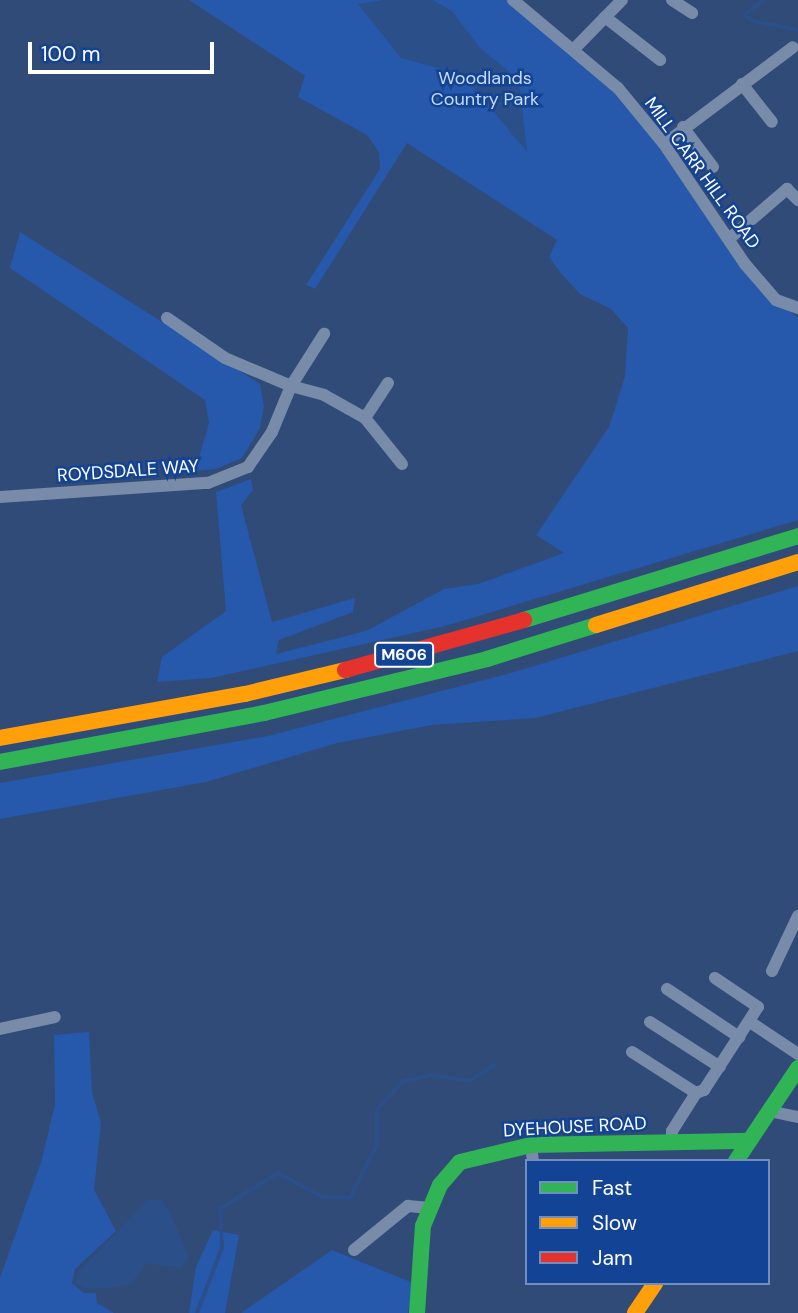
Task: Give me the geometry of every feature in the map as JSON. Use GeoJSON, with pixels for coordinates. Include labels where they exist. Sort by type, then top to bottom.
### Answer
{"type":"FeatureCollection","features":[{"type":"Feature","properties":{"kind":"main road","name":"M606"},"geometry":{"type":"LineString","coordinates":[[0,738],[245,694],[430,649],[798,536]]}},
{"type":"Feature","properties":{"kind":"main road","name":"M606"},"geometry":{"type":"LineString","coordinates":[[0,762],[264,713],[474,662],[798,562]]}},
{"type":"Feature","properties":{"kind":"main road"},"geometry":{"type":"LineString","coordinates":[[737,1159],[798,1068]]}},
{"type":"Feature","properties":{"kind":"main road","name":"DYEHOUSE ROAD"},"geometry":{"type":"LineString","coordinates":[[417,1313],[423,1226],[440,1185],[460,1162],[672,1141],[749,1141]]}},
{"type":"Feature","properties":{"kind":"main road"},"geometry":{"type":"LineString","coordinates":[[635,1313],[654,1285]]}},
{"type":"Feature","properties":{"kind":"street","name":"MILL CARR HILL ROAD"},"geometry":{"type":"LineString","coordinates":[[513,0],[575,48],[618,88],[664,144],[729,239],[775,300],[798,308]]}},
{"type":"Feature","properties":{"kind":"street"},"geometry":{"type":"LineString","coordinates":[[575,48],[622,0]]}},
{"type":"Feature","properties":{"kind":"street"},"geometry":{"type":"LineString","coordinates":[[672,0],[692,13]]}},
{"type":"Feature","properties":{"kind":"street"},"geometry":{"type":"LineString","coordinates":[[605,17],[660,60]]}},
{"type":"Feature","properties":{"kind":"street"},"geometry":{"type":"LineString","coordinates":[[664,144],[683,127],[793,47]]}},
{"type":"Feature","properties":{"kind":"street"},"geometry":{"type":"LineString","coordinates":[[741,84],[772,122]]}},
{"type":"Feature","properties":{"kind":"street"},"geometry":{"type":"LineString","coordinates":[[683,127],[713,167]]}},
{"type":"Feature","properties":{"kind":"street"},"geometry":{"type":"LineString","coordinates":[[729,239],[787,189],[798,200]]}},
{"type":"Feature","properties":{"kind":"street"},"geometry":{"type":"LineString","coordinates":[[167,318],[225,358],[290,386],[324,395],[365,418],[402,464]]}},
{"type":"Feature","properties":{"kind":"street","name":"ROYDSDALE WAY"},"geometry":{"type":"LineString","coordinates":[[0,496],[208,483],[248,467],[272,432],[290,386],[324,334]]}},
{"type":"Feature","properties":{"kind":"street"},"geometry":{"type":"LineString","coordinates":[[365,418],[388,383]]}},
{"type":"Feature","properties":{"kind":"street"},"geometry":{"type":"LineString","coordinates":[[772,971],[798,916]]}},
{"type":"Feature","properties":{"kind":"street"},"geometry":{"type":"LineString","coordinates":[[672,1141],[672,1131],[696,1093],[704,1090],[758,1007],[715,978]]}},
{"type":"Feature","properties":{"kind":"street"},"geometry":{"type":"LineString","coordinates":[[667,989],[739,1037]]}},
{"type":"Feature","properties":{"kind":"street"},"geometry":{"type":"LineString","coordinates":[[0,1029],[55,1017]]}},
{"type":"Feature","properties":{"kind":"street"},"geometry":{"type":"LineString","coordinates":[[650,1022],[720,1067]]}},
{"type":"Feature","properties":{"kind":"street"},"geometry":{"type":"LineString","coordinates":[[750,1022],[798,1054]]}},
{"type":"Feature","properties":{"kind":"street"},"geometry":{"type":"LineString","coordinates":[[632,1052],[696,1093]]}},
{"type":"Feature","properties":{"kind":"street"},"geometry":{"type":"LineString","coordinates":[[769,1111],[798,1116]]}},
{"type":"Feature","properties":{"kind":"street"},"geometry":{"type":"LineString","coordinates":[[354,1250],[408,1206],[430,1208]]}},
{"type":"Feature","properties":{"kind":"green space","name":"Woodlands Country Park"},"geometry":{"type":"Polygon","coordinates":[[[189,0],[513,0],[618,88],[776,300],[798,318],[798,520],[445,626],[211,678],[157,682],[162,657],[226,611],[216,492],[251,479],[253,490],[241,505],[272,622],[355,598],[353,612],[279,640],[276,654],[366,631],[444,589],[478,584],[564,553],[536,535],[609,427],[625,376],[628,328],[611,309],[580,294],[559,271],[549,257],[557,240],[407,143],[315,289],[306,285],[380,169],[379,152],[367,135],[298,97],[305,76],[189,0]]]}},
{"type":"Feature","properties":{"kind":"green space"},"geometry":{"type":"Polygon","coordinates":[[[20,232],[260,384],[264,406],[260,428],[242,458],[216,469],[195,471],[209,423],[205,400],[10,268],[20,232]]]}},
{"type":"Feature","properties":{"kind":"green space"},"geometry":{"type":"Polygon","coordinates":[[[798,586],[798,651],[535,718],[432,725],[337,743],[206,782],[0,819],[0,783],[268,736],[511,673],[798,586]]]}},
{"type":"Feature","properties":{"kind":"green space"},"geometry":{"type":"Polygon","coordinates":[[[89,1032],[92,1092],[101,1123],[94,1190],[116,1231],[75,1269],[72,1283],[84,1293],[96,1293],[97,1303],[114,1313],[0,1313],[0,1278],[41,1162],[55,1105],[54,1035],[89,1032]]]}},
{"type":"Feature","properties":{"kind":"green space"},"geometry":{"type":"Polygon","coordinates":[[[213,1230],[239,1235],[225,1313],[189,1313],[196,1267],[213,1230]]]}},
{"type":"Feature","properties":{"kind":"green space"},"geometry":{"type":"Polygon","coordinates":[[[332,1250],[413,1283],[408,1313],[241,1313],[332,1250]]]}},
{"type":"Feature","properties":{"kind":"shaded area"},"geometry":{"type":"Polygon","coordinates":[[[384,0],[433,0],[452,11],[480,48],[519,80],[527,152],[463,75],[401,58],[358,4],[384,0]]]}},
{"type":"Feature","properties":{"kind":"shaded area"},"geometry":{"type":"Polygon","coordinates":[[[148,1200],[161,1200],[169,1210],[189,1257],[180,1269],[147,1263],[131,1284],[110,1288],[85,1288],[75,1283],[78,1272],[148,1200]]]}},
{"type":"Feature","properties":{"kind":"waterway"},"geometry":{"type":"LineString","coordinates":[[765,0],[745,15],[753,21],[798,30]]}},
{"type":"Feature","properties":{"kind":"waterway"},"geometry":{"type":"LineString","coordinates":[[197,1313],[222,1248],[220,1209],[278,1173],[323,1197],[350,1198],[377,1145],[377,1110],[403,1081],[432,1075],[469,1081],[495,1065]]}},
{"type":"Feature","properties":{"kind":"traffic: fast"},"geometry":{"type":"LineString","coordinates":[[524,620],[798,536]]}},
{"type":"Feature","properties":{"kind":"traffic: fast"},"geometry":{"type":"LineString","coordinates":[[0,762],[264,713],[487,659],[596,625]]}},
{"type":"Feature","properties":{"kind":"traffic: fast"},"geometry":{"type":"LineString","coordinates":[[737,1159],[798,1068]]}},
{"type":"Feature","properties":{"kind":"traffic: fast"},"geometry":{"type":"LineString","coordinates":[[417,1313],[423,1226],[440,1185],[460,1162],[531,1145],[749,1141]]}},
{"type":"Feature","properties":{"kind":"traffic: slow"},"geometry":{"type":"LineString","coordinates":[[596,625],[798,562]]}},
{"type":"Feature","properties":{"kind":"traffic: slow"},"geometry":{"type":"LineString","coordinates":[[0,738],[245,694],[345,670]]}},
{"type":"Feature","properties":{"kind":"traffic: slow"},"geometry":{"type":"LineString","coordinates":[[635,1313],[654,1285]]}},
{"type":"Feature","properties":{"kind":"traffic: jam"},"geometry":{"type":"LineString","coordinates":[[345,670],[524,620]]}}]}
